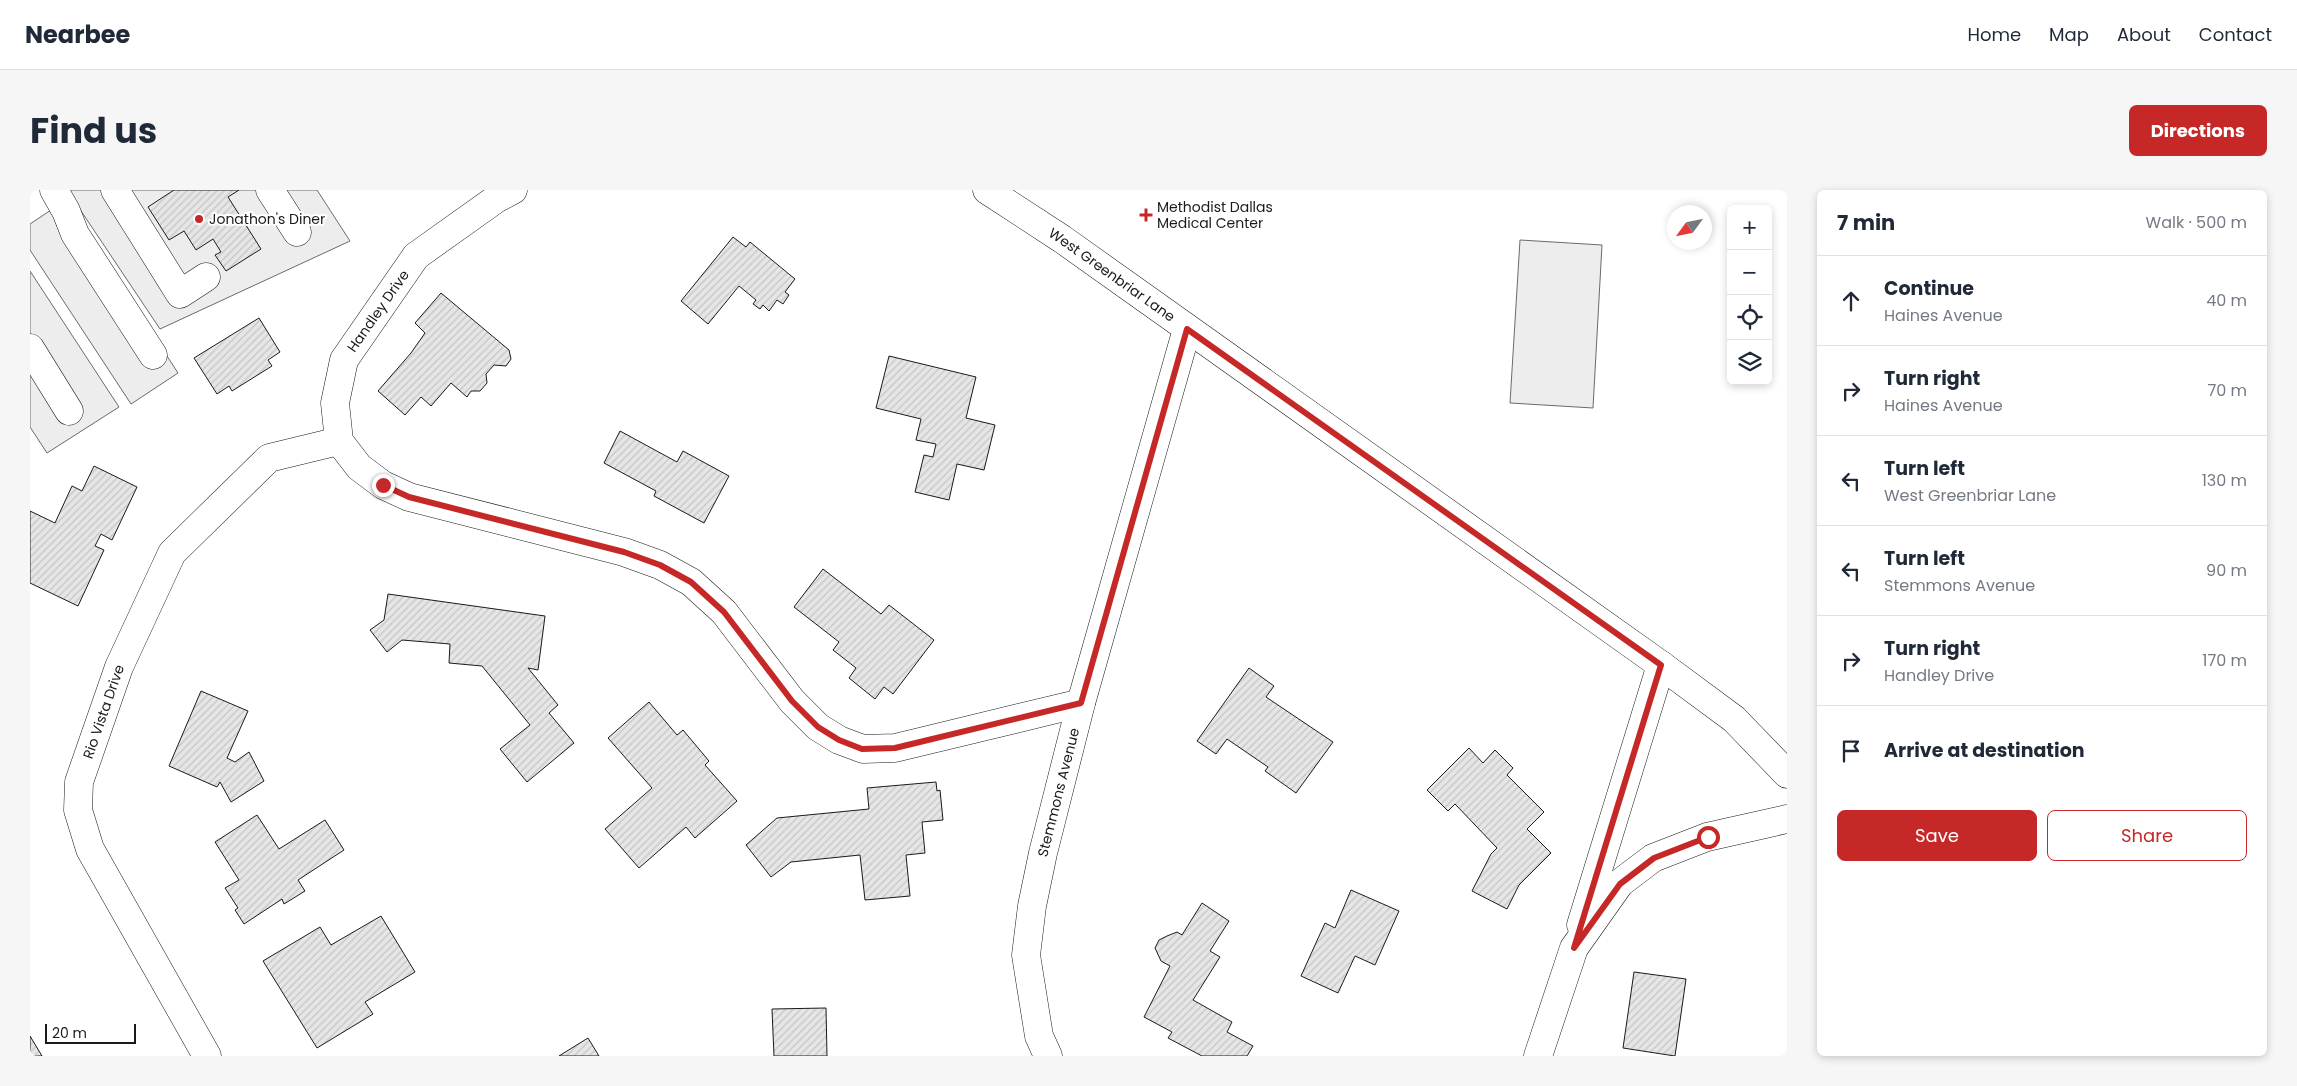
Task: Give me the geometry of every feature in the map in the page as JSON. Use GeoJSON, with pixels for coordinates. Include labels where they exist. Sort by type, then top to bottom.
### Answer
{"type":"FeatureCollection","features":[{"type":"Feature","properties":{"kind":"street"},"geometry":{"type":"LineString","coordinates":[[54,190],[66,211],[75,234],[153,356]]}},
{"type":"Feature","properties":{"kind":"street"},"geometry":{"type":"LineString","coordinates":[[116,190],[180,294],[206,277]]}},
{"type":"Feature","properties":{"kind":"street"},"geometry":{"type":"LineString","coordinates":[[270,190],[297,232]]}},
{"type":"Feature","properties":{"kind":"street","name":"Handley Drive"},"geometry":{"type":"LineString","coordinates":[[339,440],[335,403],[344,360],[416,256],[496,199],[513,190]]}},
{"type":"Feature","properties":{"kind":"street","name":"West Greenbriar Lane"},"geometry":{"type":"LineString","coordinates":[[987,190],[1062,239],[1661,665],[1734,719],[1787,774]]}},
{"type":"Feature","properties":{"kind":"street","name":"Stemmons Avenue"},"geometry":{"type":"LineString","coordinates":[[1048,1056],[1039,1036],[1026,956],[1032,906],[1043,853],[1081,703],[1187,329]]}},
{"type":"Feature","properties":{"kind":"street"},"geometry":{"type":"LineString","coordinates":[[30,348],[69,411]]}},
{"type":"Feature","properties":{"kind":"street"},"geometry":{"type":"LineString","coordinates":[[339,440],[359,467],[383,485],[409,497],[624,552],[660,565],[691,582],[724,612],[792,701],[818,727],[839,740],[862,749],[895,748],[1081,703]]}},
{"type":"Feature","properties":{"kind":"street","name":"Rio Vista Drive"},"geometry":{"type":"LineString","coordinates":[[207,1056],[90,849],[78,810],[79,782],[119,667],[172,553],[269,458],[339,440]]}},
{"type":"Feature","properties":{"kind":"street"},"geometry":{"type":"LineString","coordinates":[[1538,1056],[1574,948],[1661,665]]}},
{"type":"Feature","properties":{"kind":"street"},"geometry":{"type":"LineString","coordinates":[[1574,948],[1620,884],[1654,858],[1708,837],[1787,819]]}},
{"type":"Feature","properties":{"kind":"shaded area"},"geometry":{"type":"Polygon","coordinates":[[[67,190],[317,190],[350,241],[160,329],[67,190]]]}},
{"type":"Feature","properties":{"kind":"shaded area"},"geometry":{"type":"Polygon","coordinates":[[[66,200],[178,373],[131,404],[30,250],[30,224],[66,200]]]}},
{"type":"Feature","properties":{"kind":"shaded area"},"geometry":{"type":"Polygon","coordinates":[[[1520,240],[1602,245],[1593,408],[1510,403],[1520,240]]]}},
{"type":"Feature","properties":{"kind":"shaded area"},"geometry":{"type":"Polygon","coordinates":[[[30,271],[119,407],[47,453],[30,427],[30,271]]]}},
{"type":"Feature","properties":{"kind":"building","name":"Jonathon's Diner"},"geometry":{"type":"Polygon","coordinates":[[[174,190],[239,190],[228,197],[261,249],[226,271],[215,255],[221,252],[213,239],[196,250],[184,231],[169,240],[148,207],[174,190]]]}},
{"type":"Feature","properties":{"kind":"building"},"geometry":{"type":"Polygon","coordinates":[[[733,237],[746,247],[750,242],[795,279],[785,292],[789,295],[783,304],[777,300],[769,311],[763,305],[760,309],[753,304],[756,300],[739,286],[708,324],[681,301],[733,237]]]}},
{"type":"Feature","properties":{"kind":"building"},"geometry":{"type":"Polygon","coordinates":[[[441,293],[509,350],[511,359],[506,366],[494,365],[486,374],[487,383],[480,391],[471,391],[467,397],[451,383],[431,406],[421,397],[405,415],[378,391],[411,353],[425,333],[415,323],[441,293]]]}},
{"type":"Feature","properties":{"kind":"building"},"geometry":{"type":"Polygon","coordinates":[[[259,318],[280,352],[268,360],[272,366],[232,391],[229,386],[217,394],[194,358],[259,318]]]}},
{"type":"Feature","properties":{"kind":"building"},"geometry":{"type":"Polygon","coordinates":[[[889,356],[976,377],[966,418],[995,425],[984,470],[957,464],[949,500],[915,492],[924,455],[933,457],[936,444],[916,440],[921,419],[876,408],[889,356]]]}},
{"type":"Feature","properties":{"kind":"building"},"geometry":{"type":"Polygon","coordinates":[[[620,431],[677,462],[683,451],[729,476],[704,523],[654,496],[656,491],[604,463],[620,431]]]}},
{"type":"Feature","properties":{"kind":"building"},"geometry":{"type":"Polygon","coordinates":[[[94,466],[137,487],[112,540],[101,534],[95,546],[104,550],[78,606],[30,583],[30,511],[55,523],[72,486],[82,491],[94,466]]]}},
{"type":"Feature","properties":{"kind":"building"},"geometry":{"type":"Polygon","coordinates":[[[823,569],[881,614],[889,605],[934,640],[893,694],[884,687],[875,699],[849,678],[856,668],[833,650],[839,642],[794,607],[823,569]]]}},
{"type":"Feature","properties":{"kind":"building"},"geometry":{"type":"Polygon","coordinates":[[[388,594],[545,616],[538,670],[528,668],[558,705],[549,713],[574,743],[527,782],[500,749],[530,725],[482,666],[449,663],[450,644],[402,640],[387,652],[370,630],[384,620],[388,594]]]}},
{"type":"Feature","properties":{"kind":"building"},"geometry":{"type":"Polygon","coordinates":[[[1249,668],[1274,686],[1266,697],[1333,742],[1296,793],[1265,771],[1268,767],[1227,739],[1216,754],[1197,741],[1249,668]]]}},
{"type":"Feature","properties":{"kind":"building"},"geometry":{"type":"Polygon","coordinates":[[[201,691],[248,711],[227,758],[235,762],[249,752],[264,781],[231,802],[220,782],[217,787],[169,766],[201,691]]]}},
{"type":"Feature","properties":{"kind":"building"},"geometry":{"type":"Polygon","coordinates":[[[649,702],[677,735],[683,730],[709,761],[705,765],[737,801],[695,838],[686,827],[639,868],[605,829],[652,788],[608,738],[649,702]]]}},
{"type":"Feature","properties":{"kind":"building"},"geometry":{"type":"Polygon","coordinates":[[[1469,748],[1483,763],[1495,750],[1513,768],[1507,775],[1544,812],[1527,829],[1551,853],[1519,885],[1507,909],[1472,891],[1491,854],[1497,848],[1455,804],[1448,811],[1427,790],[1469,748]]]}},
{"type":"Feature","properties":{"kind":"building"},"geometry":{"type":"Polygon","coordinates":[[[936,782],[937,791],[940,790],[943,820],[922,822],[925,853],[906,855],[910,896],[865,900],[860,855],[791,862],[771,877],[746,845],[777,818],[869,809],[867,788],[936,782]]]}},
{"type":"Feature","properties":{"kind":"building"},"geometry":{"type":"Polygon","coordinates":[[[257,815],[279,849],[325,820],[344,850],[298,880],[305,891],[284,904],[282,899],[244,924],[235,910],[238,908],[225,888],[239,880],[215,842],[257,815]]]}},
{"type":"Feature","properties":{"kind":"building"},"geometry":{"type":"Polygon","coordinates":[[[1351,890],[1399,911],[1375,965],[1355,956],[1338,993],[1301,976],[1325,923],[1335,928],[1351,890]]]}},
{"type":"Feature","properties":{"kind":"building"},"geometry":{"type":"Polygon","coordinates":[[[1202,903],[1229,921],[1210,951],[1220,957],[1193,1000],[1232,1022],[1227,1032],[1253,1046],[1247,1056],[1202,1056],[1168,1038],[1172,1032],[1144,1017],[1170,966],[1161,961],[1155,948],[1159,940],[1177,932],[1182,935],[1202,903]]]}},
{"type":"Feature","properties":{"kind":"building"},"geometry":{"type":"Polygon","coordinates":[[[381,916],[415,972],[365,1002],[373,1014],[317,1048],[263,961],[320,927],[331,945],[381,916]]]}},
{"type":"Feature","properties":{"kind":"building"},"geometry":{"type":"Polygon","coordinates":[[[1634,972],[1686,979],[1675,1056],[1623,1048],[1634,972]]]}},
{"type":"Feature","properties":{"kind":"building"},"geometry":{"type":"Polygon","coordinates":[[[826,1008],[827,1056],[774,1056],[772,1009],[826,1008]]]}},
{"type":"Feature","properties":{"kind":"building"},"geometry":{"type":"Polygon","coordinates":[[[30,1036],[42,1056],[30,1056],[30,1036]]]}},
{"type":"Feature","properties":{"kind":"building"},"geometry":{"type":"Polygon","coordinates":[[[588,1038],[599,1056],[559,1056],[588,1038]]]}},
{"type":"Feature","properties":{"kind":"place","name":"Methodist Dallas Medical Center"},"geometry":{"type":"Point","coordinates":[1146,215]}},
{"type":"Feature","properties":{"kind":"place","name":"Jonathon's Diner"},"geometry":{"type":"Point","coordinates":[199,219]}},
{"type":"Feature","properties":{"kind":"route"},"geometry":{"type":"LineString","coordinates":[[383,485],[409,497],[624,552],[660,565],[691,582],[724,612],[792,701],[818,727],[839,740],[862,749],[895,748],[1081,703],[1187,329],[1554,587],[1661,665],[1574,948],[1620,884],[1654,858],[1708,837]]}}]}
